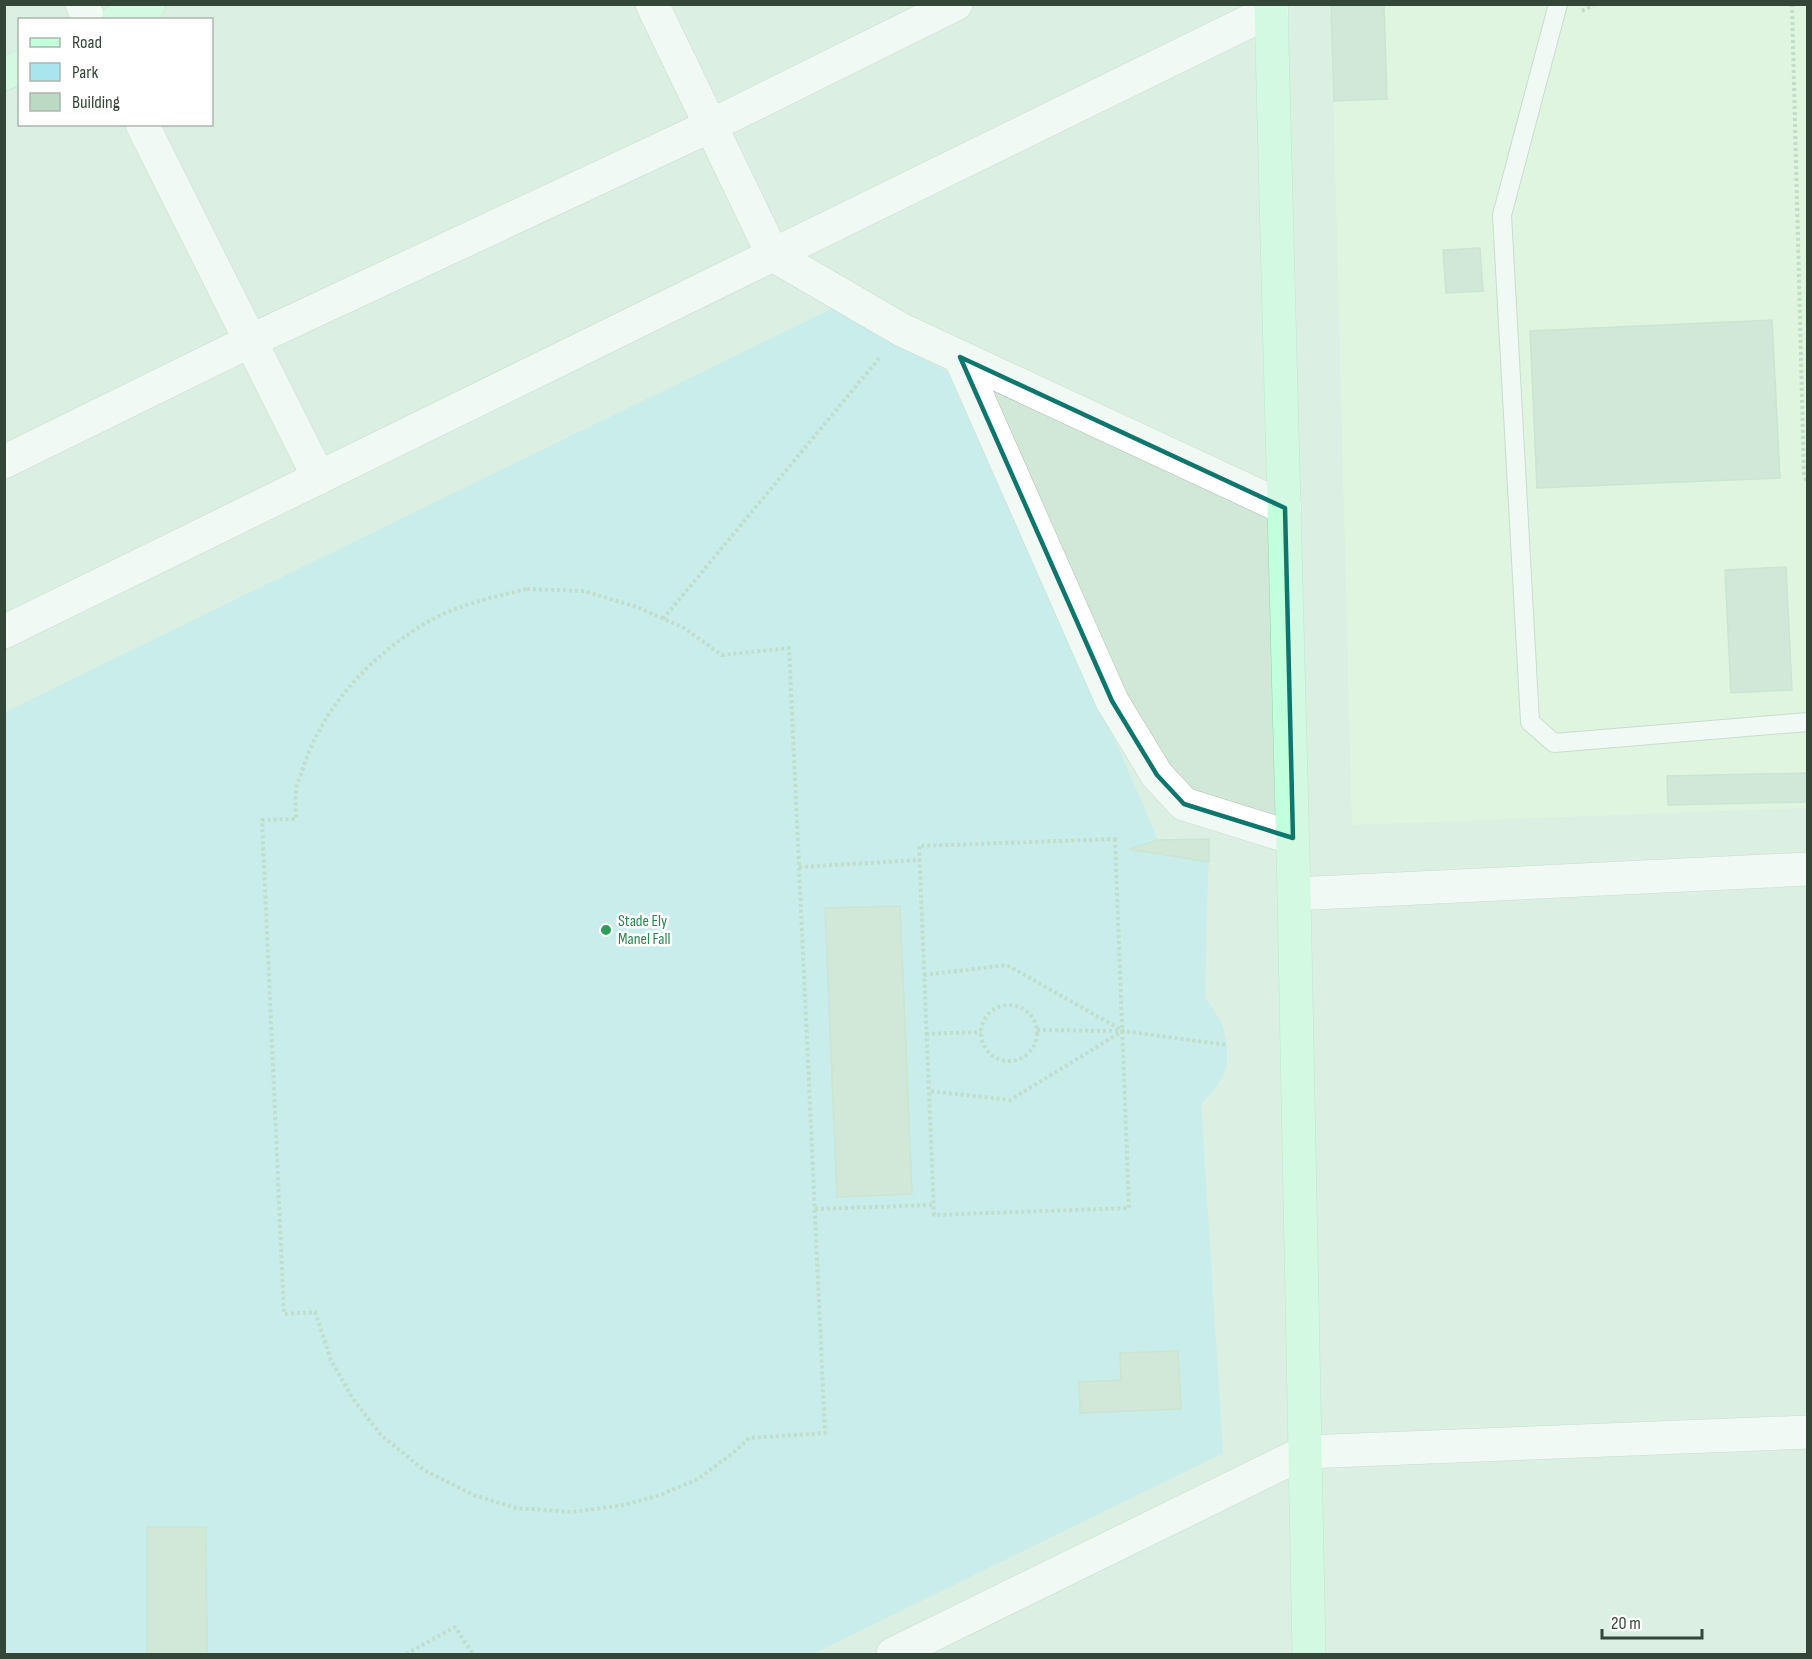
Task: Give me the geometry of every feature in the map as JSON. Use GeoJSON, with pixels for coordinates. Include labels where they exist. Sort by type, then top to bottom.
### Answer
{"type":"FeatureCollection","features":[{"type":"Feature","properties":{"kind":"street"},"geometry":{"type":"LineString","coordinates":[[82,4],[88,18]]}},
{"type":"Feature","properties":{"kind":"street"},"geometry":{"type":"LineString","coordinates":[[122,18],[150,4]]}},
{"type":"Feature","properties":{"kind":"street"},"geometry":{"type":"LineString","coordinates":[[652,4],[773,255],[902,330],[1285,508]]}},
{"type":"Feature","properties":{"kind":"street"},"geometry":{"type":"LineString","coordinates":[[4,462],[250,341],[710,126],[956,4]]}},
{"type":"Feature","properties":{"kind":"street"},"geometry":{"type":"LineString","coordinates":[[4,632],[773,255],[1272,7],[1293,838],[1309,1654]]}},
{"type":"Feature","properties":{"kind":"street"},"geometry":{"type":"LineString","coordinates":[[4,74],[18,68]]}},
{"type":"Feature","properties":{"kind":"street"},"geometry":{"type":"LineString","coordinates":[[143,126],[319,478]]}},
{"type":"Feature","properties":{"kind":"street"},"geometry":{"type":"LineString","coordinates":[[960,357],[1113,701],[1157,775],[1184,804],[1293,838]]}},
{"type":"Feature","properties":{"kind":"street"},"geometry":{"type":"LineString","coordinates":[[1294,894],[1808,868]]}},
{"type":"Feature","properties":{"kind":"street"},"geometry":{"type":"LineString","coordinates":[[893,1654],[1305,1452],[1808,1432]]}},
{"type":"Feature","properties":{"kind":"lane"},"geometry":{"type":"LineString","coordinates":[[1558,4],[1502,215],[1530,722],[1554,743],[1808,722]]}},
{"type":"Feature","properties":{"kind":"path"},"geometry":{"type":"LineString","coordinates":[[1792,4],[1804,477],[1808,481]]}},
{"type":"Feature","properties":{"kind":"path"},"geometry":{"type":"LineString","coordinates":[[663,619],[902,330]]}},
{"type":"Feature","properties":{"kind":"path"},"geometry":{"type":"LineString","coordinates":[[527,589],[584,591],[637,608],[684,628],[722,655],[789,648],[799,867],[825,1433],[749,1438],[698,1479],[660,1495],[624,1505],[572,1512],[516,1508],[474,1495],[424,1470],[381,1435],[353,1399],[331,1360],[315,1312],[284,1314],[262,820],[296,819],[296,790],[308,755],[324,722],[352,683],[392,646],[432,619],[479,600],[527,589]]}},
{"type":"Feature","properties":{"kind":"path"},"geometry":{"type":"LineString","coordinates":[[1115,839],[1130,1208],[933,1215],[920,860],[919,846],[1115,839]]}},
{"type":"Feature","properties":{"kind":"path"},"geometry":{"type":"LineString","coordinates":[[799,867],[920,860]]}},
{"type":"Feature","properties":{"kind":"path"},"geometry":{"type":"LineString","coordinates":[[924,975],[1007,965],[1123,1031]]}},
{"type":"Feature","properties":{"kind":"path"},"geometry":{"type":"LineString","coordinates":[[1003,1005],[1022,1007],[1035,1021],[1037,1030],[1037,1039],[1027,1055],[1019,1060],[1000,1060],[992,1056],[982,1041],[982,1023],[994,1009],[1003,1005]]}},
{"type":"Feature","properties":{"kind":"path"},"geometry":{"type":"LineString","coordinates":[[1037,1030],[1123,1031],[1227,1045]]}},
{"type":"Feature","properties":{"kind":"path"},"geometry":{"type":"LineString","coordinates":[[929,1091],[1010,1100],[1123,1031]]}},
{"type":"Feature","properties":{"kind":"path"},"geometry":{"type":"LineString","coordinates":[[926,1034],[981,1032]]}},
{"type":"Feature","properties":{"kind":"path"},"geometry":{"type":"LineString","coordinates":[[815,1209],[933,1205]]}},
{"type":"Feature","properties":{"kind":"path"},"geometry":{"type":"LineString","coordinates":[[405,1654],[455,1627],[473,1654]]}},
{"type":"Feature","properties":{"kind":"highlighted area"},"geometry":{"type":"Polygon","coordinates":[[[960,357],[1285,508],[1293,838],[1184,804],[1157,775],[1112,701],[960,357]]]}},
{"type":"Feature","properties":{"kind":"shaded area"},"geometry":{"type":"Polygon","coordinates":[[[5,5],[1807,5],[1807,1654],[5,1654],[5,5]]]}},
{"type":"Feature","properties":{"kind":"shaded area"},"geometry":{"type":"Polygon","coordinates":[[[1331,5],[1807,5],[1807,808],[1352,825],[1331,5]]]}},
{"type":"Feature","properties":{"kind":"green space","name":"Stade Ely Manel Fall"},"geometry":{"type":"Polygon","coordinates":[[[833,308],[959,378],[1158,840],[1209,839],[1205,997],[1222,1023],[1227,1045],[1227,1067],[1216,1088],[1201,1104],[1223,1453],[813,1654],[5,1654],[5,712],[833,308]]]}},
{"type":"Feature","properties":{"kind":"building"},"geometry":{"type":"Polygon","coordinates":[[[1331,4],[1384,4],[1387,99],[1334,101],[1331,4]]]}},
{"type":"Feature","properties":{"kind":"building"},"geometry":{"type":"Polygon","coordinates":[[[1480,248],[1483,291],[1446,293],[1443,250],[1480,248]]]}},
{"type":"Feature","properties":{"kind":"building"},"geometry":{"type":"Polygon","coordinates":[[[1772,320],[1780,478],[1537,488],[1530,331],[1772,320]]]}},
{"type":"Feature","properties":{"kind":"building"},"geometry":{"type":"Polygon","coordinates":[[[1786,567],[1792,690],[1731,693],[1725,570],[1786,567]]]}},
{"type":"Feature","properties":{"kind":"building"},"geometry":{"type":"Polygon","coordinates":[[[1808,773],[1808,802],[1668,805],[1667,776],[1808,773]]]}},
{"type":"Feature","properties":{"kind":"building"},"geometry":{"type":"Polygon","coordinates":[[[1209,839],[1209,862],[1129,849],[1158,840],[1209,839]]]}},
{"type":"Feature","properties":{"kind":"building"},"geometry":{"type":"Polygon","coordinates":[[[900,906],[912,1194],[837,1197],[825,908],[900,906]]]}},
{"type":"Feature","properties":{"kind":"building"},"geometry":{"type":"Polygon","coordinates":[[[1178,1351],[1181,1409],[1080,1413],[1079,1382],[1121,1380],[1120,1353],[1178,1351]]]}},
{"type":"Feature","properties":{"kind":"building"},"geometry":{"type":"Polygon","coordinates":[[[147,1527],[206,1527],[207,1654],[147,1654],[147,1527]]]}},
{"type":"Feature","properties":{"kind":"place","name":"Stade Ely Manel Fall"},"geometry":{"type":"Point","coordinates":[606,930]}}]}
